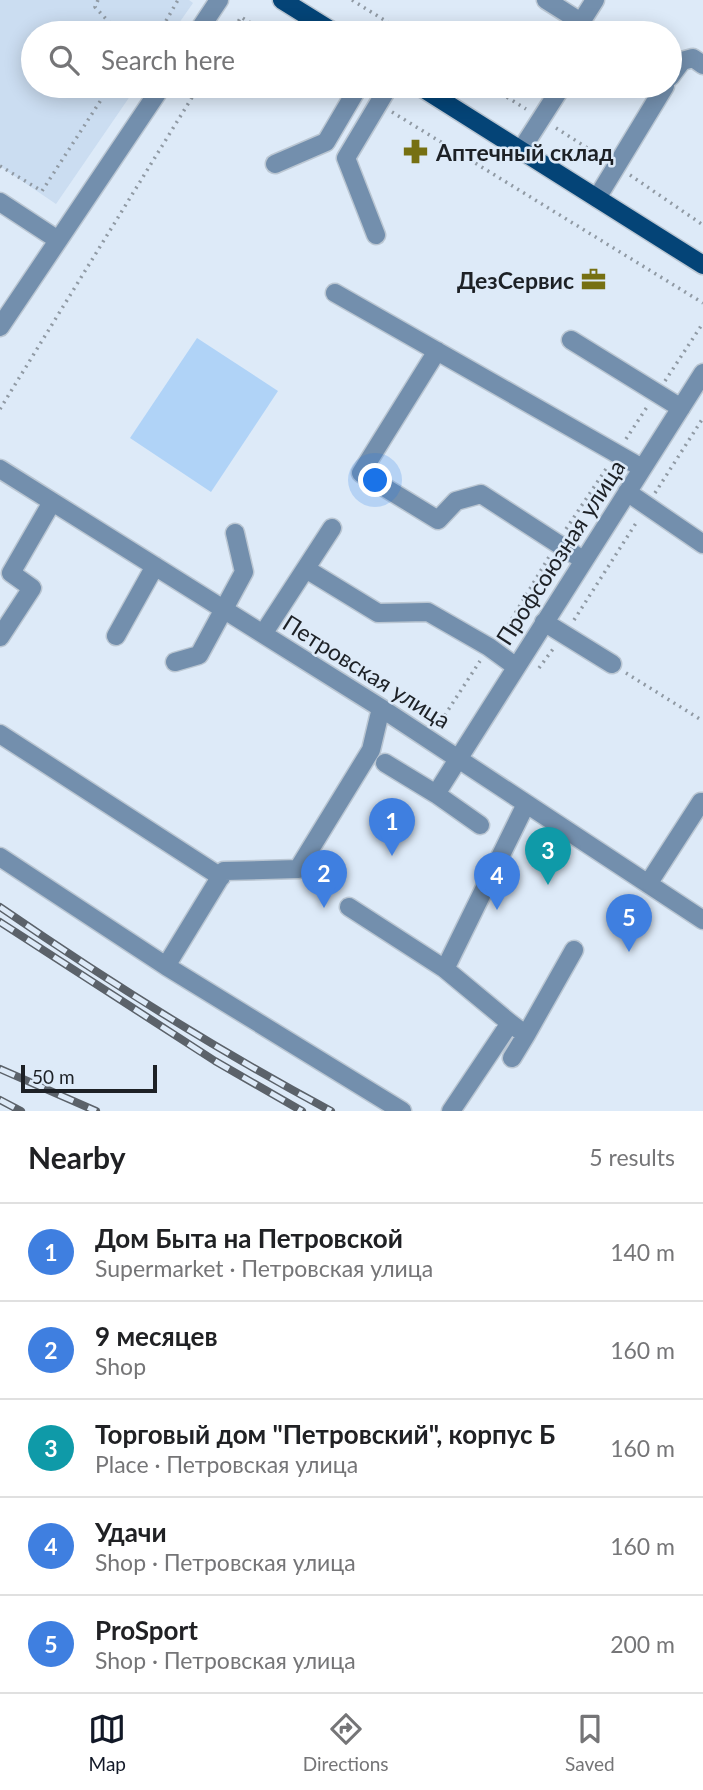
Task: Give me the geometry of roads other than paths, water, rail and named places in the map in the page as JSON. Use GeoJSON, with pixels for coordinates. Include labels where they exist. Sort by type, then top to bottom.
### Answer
{"type":"FeatureCollection","features":[{"type":"Feature","properties":{"kind":"main road"},"geometry":{"type":"LineString","coordinates":[[282,0],[316,21]]}},
{"type":"Feature","properties":{"kind":"main road"},"geometry":{"type":"LineString","coordinates":[[438,98],[703,265]]}},
{"type":"Feature","properties":{"kind":"street"},"geometry":{"type":"LineString","coordinates":[[205,21],[219,0]]}},
{"type":"Feature","properties":{"kind":"street"},"geometry":{"type":"LineString","coordinates":[[546,0],[571,21]]}},
{"type":"Feature","properties":{"kind":"street"},"geometry":{"type":"LineString","coordinates":[[582,21],[594,0]]}},
{"type":"Feature","properties":{"kind":"street"},"geometry":{"type":"LineString","coordinates":[[682,61],[693,58],[703,65]]}},
{"type":"Feature","properties":{"kind":"street"},"geometry":{"type":"LineString","coordinates":[[0,327],[154,98]]}},
{"type":"Feature","properties":{"kind":"street"},"geometry":{"type":"LineString","coordinates":[[275,164],[326,142],[352,98]]}},
{"type":"Feature","properties":{"kind":"street"},"geometry":{"type":"LineString","coordinates":[[376,235],[346,158],[380,98]]}},
{"type":"Feature","properties":{"kind":"street"},"geometry":{"type":"LineString","coordinates":[[521,150],[555,98]]}},
{"type":"Feature","properties":{"kind":"street"},"geometry":{"type":"LineString","coordinates":[[597,198],[658,98]]}},
{"type":"Feature","properties":{"kind":"street"},"geometry":{"type":"LineString","coordinates":[[0,202],[58,240]]}},
{"type":"Feature","properties":{"kind":"street"},"geometry":{"type":"LineString","coordinates":[[335,293],[642,468]]}},
{"type":"Feature","properties":{"kind":"street"},"geometry":{"type":"LineString","coordinates":[[571,340],[681,408]]}},
{"type":"Feature","properties":{"kind":"street"},"geometry":{"type":"LineString","coordinates":[[437,351],[360,473],[439,520],[456,501],[481,494],[583,560]]}},
{"type":"Feature","properties":{"kind":"street","name":"Профсоюзная улица"},"geometry":{"type":"LineString","coordinates":[[436,794],[703,373]]}},
{"type":"Feature","properties":{"kind":"street","name":"Петровская улица"},"geometry":{"type":"LineString","coordinates":[[0,469],[381,708],[703,920]]}},
{"type":"Feature","properties":{"kind":"street"},"geometry":{"type":"LineString","coordinates":[[627,492],[703,544]]}},
{"type":"Feature","properties":{"kind":"street"},"geometry":{"type":"LineString","coordinates":[[0,636],[32,588],[10,573],[52,502]]}},
{"type":"Feature","properties":{"kind":"street"},"geometry":{"type":"LineString","coordinates":[[262,634],[332,528]]}},
{"type":"Feature","properties":{"kind":"street"},"geometry":{"type":"LineString","coordinates":[[175,662],[200,655],[244,572],[235,533]]}},
{"type":"Feature","properties":{"kind":"street"},"geometry":{"type":"LineString","coordinates":[[116,636],[155,566]]}},
{"type":"Feature","properties":{"kind":"street"},"geometry":{"type":"LineString","coordinates":[[306,569],[378,613],[428,612],[516,666]]}},
{"type":"Feature","properties":{"kind":"street"},"geometry":{"type":"LineString","coordinates":[[544,622],[612,664]]}},
{"type":"Feature","properties":{"kind":"street"},"geometry":{"type":"LineString","coordinates":[[166,966],[224,871],[298,869],[371,750],[381,708]]}},
{"type":"Feature","properties":{"kind":"street"},"geometry":{"type":"LineString","coordinates":[[0,734],[221,877]]}},
{"type":"Feature","properties":{"kind":"street"},"geometry":{"type":"LineString","coordinates":[[385,763],[480,825]]}},
{"type":"Feature","properties":{"kind":"street"},"geometry":{"type":"LineString","coordinates":[[648,884],[703,802]]}},
{"type":"Feature","properties":{"kind":"street"},"geometry":{"type":"LineString","coordinates":[[445,969],[526,804]]}},
{"type":"Feature","properties":{"kind":"street"},"geometry":{"type":"LineString","coordinates":[[0,857],[166,966],[402,1111]]}},
{"type":"Feature","properties":{"kind":"street"},"geometry":{"type":"LineString","coordinates":[[349,907],[445,969],[526,1035]]}},
{"type":"Feature","properties":{"kind":"street"},"geometry":{"type":"LineString","coordinates":[[512,1058],[575,950]]}},
{"type":"Feature","properties":{"kind":"street"},"geometry":{"type":"LineString","coordinates":[[451,1111],[510,1023]]}},
{"type":"Feature","properties":{"kind":"railway"},"geometry":{"type":"LineString","coordinates":[[0,907],[162,1014],[331,1111]]}},
{"type":"Feature","properties":{"kind":"railway"},"geometry":{"type":"LineString","coordinates":[[0,922],[215,1061],[302,1111]]}},
{"type":"Feature","properties":{"kind":"railway"},"geometry":{"type":"LineString","coordinates":[[0,1069],[96,1111]]}},
{"type":"Feature","properties":{"kind":"railway"},"geometry":{"type":"LineString","coordinates":[[0,1100],[21,1111]]}},
{"type":"Feature","properties":{"kind":"place","name":"Аптечный склад"},"geometry":{"type":"Point","coordinates":[416,152]}},
{"type":"Feature","properties":{"kind":"place","name":"ДезСервис"},"geometry":{"type":"Point","coordinates":[594,280]}},
{"type":"Feature","properties":{"kind":"place","name":"Дом Быта на Петровской"},"geometry":{"type":"Point","coordinates":[392,856]}},
{"type":"Feature","properties":{"kind":"place","name":"Торговый дом \"Петровский\", корпус Б"},"geometry":{"type":"Point","coordinates":[548,885]}},
{"type":"Feature","properties":{"kind":"place","name":"9 месяцев"},"geometry":{"type":"Point","coordinates":[324,908]}},
{"type":"Feature","properties":{"kind":"place","name":"Удачи"},"geometry":{"type":"Point","coordinates":[497,910]}},
{"type":"Feature","properties":{"kind":"place","name":"ProSport"},"geometry":{"type":"Point","coordinates":[629,952]}}]}
